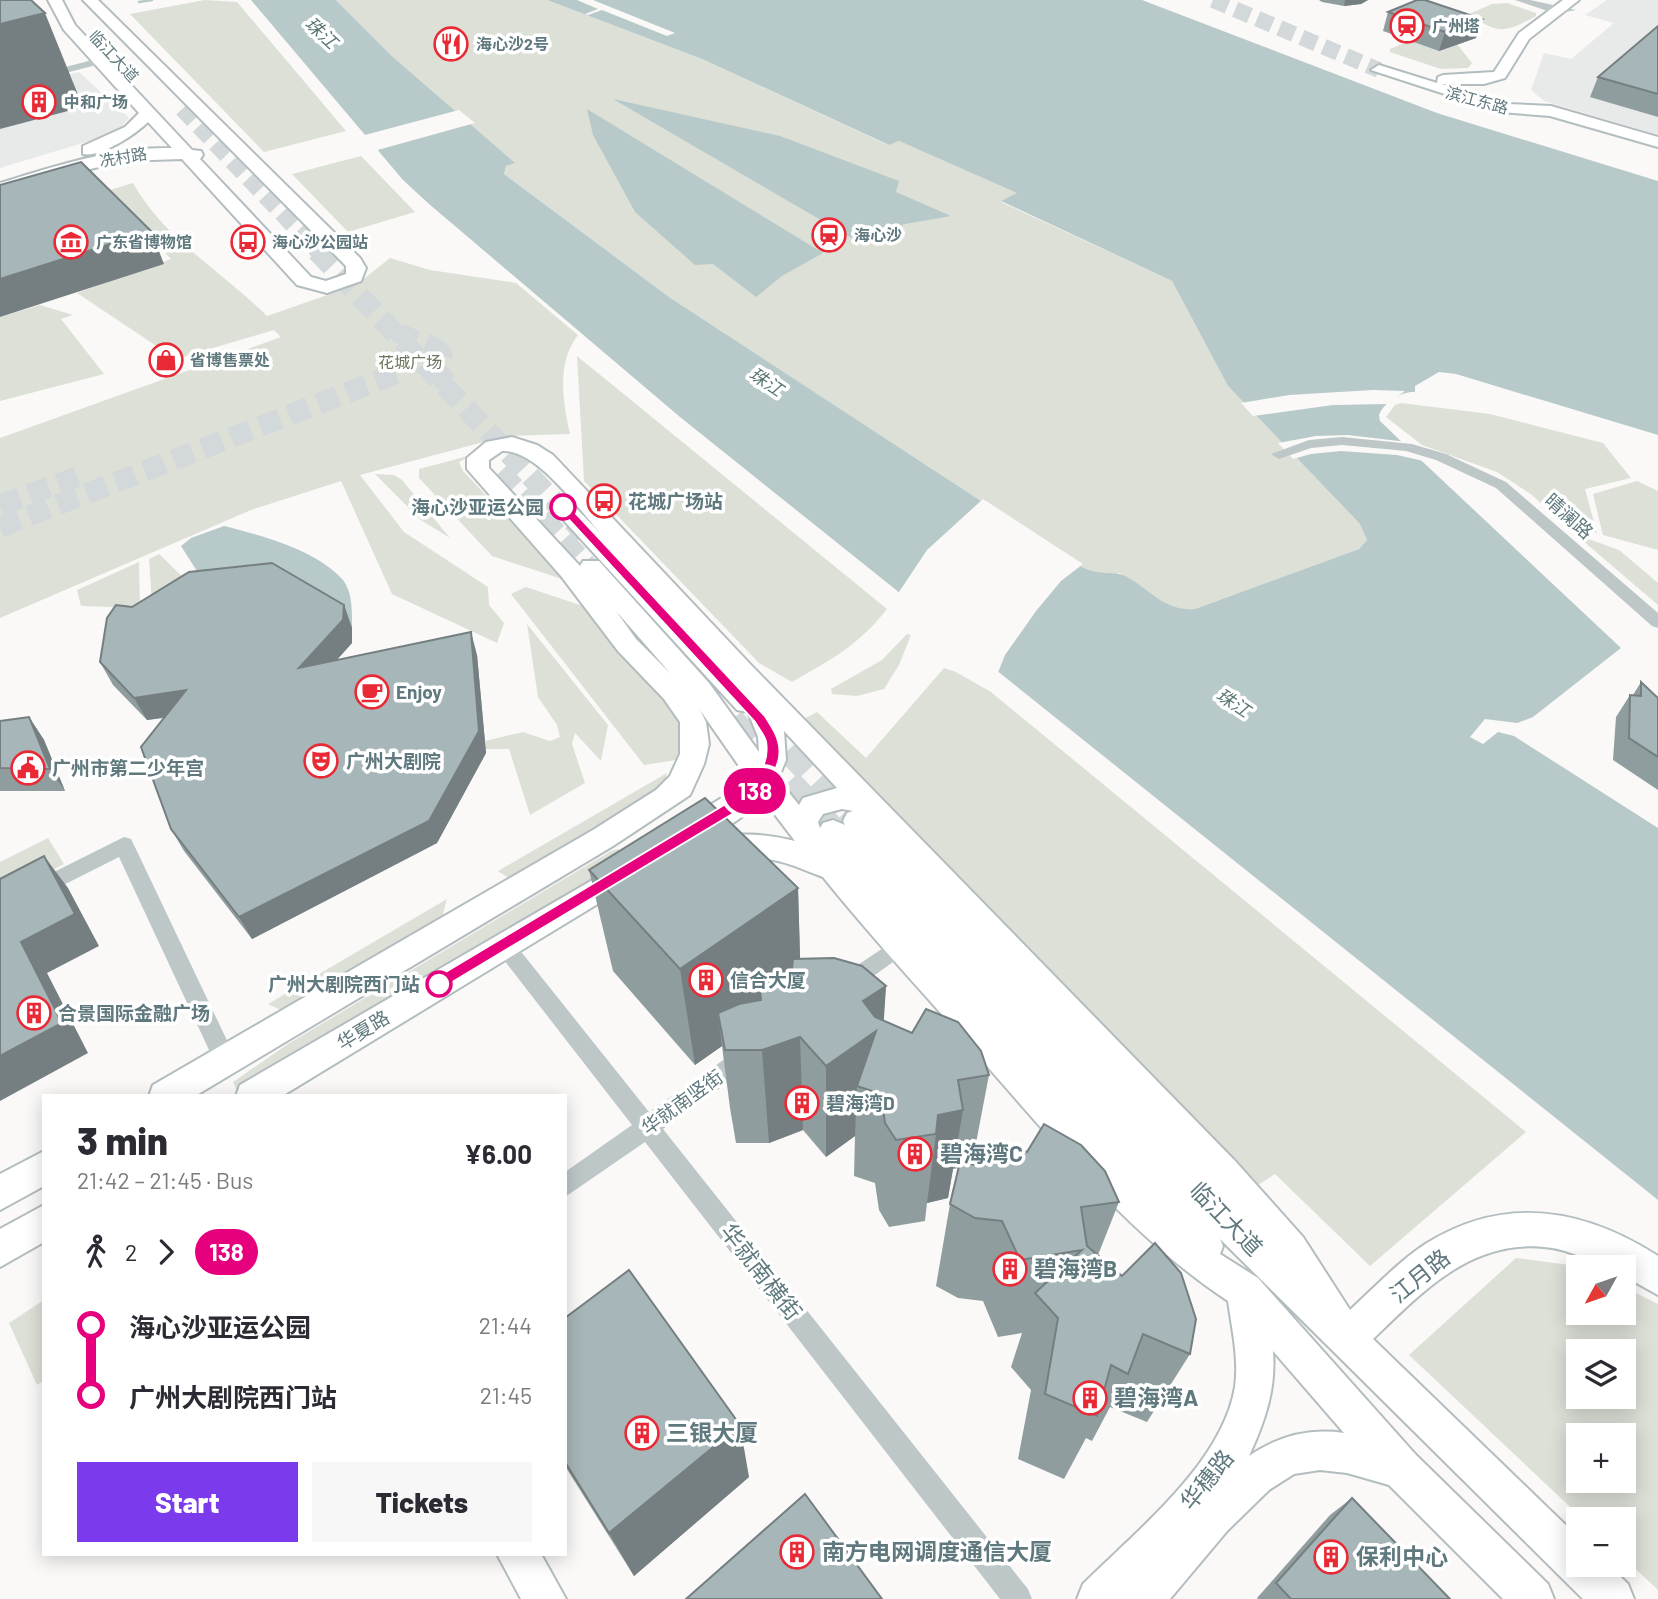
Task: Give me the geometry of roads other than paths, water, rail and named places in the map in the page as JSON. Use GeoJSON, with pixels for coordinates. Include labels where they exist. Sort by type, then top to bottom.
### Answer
{"type":"FeatureCollection","features":[{"type":"Feature","properties":{"kind":"main road"},"geometry":{"type":"LineString","coordinates":[[58,0],[69,27],[148,113],[177,114],[210,133],[330,273],[207,157],[177,114],[90,0]]}},
{"type":"Feature","properties":{"kind":"main road","name":"临江大道"},"geometry":{"type":"LineString","coordinates":[[58,0],[177,114]]}},
{"type":"Feature","properties":{"kind":"main road","name":"临江大道"},"geometry":{"type":"LineString","coordinates":[[82,0],[177,114]]}},
{"type":"Feature","properties":{"kind":"main road"},"geometry":{"type":"LineString","coordinates":[[1443,80],[1484,79],[1500,75],[1517,44],[1564,5],[1586,0]]}},
{"type":"Feature","properties":{"kind":"main road"},"geometry":{"type":"LineString","coordinates":[[1515,98],[1518,65],[1527,48],[1564,5]]}},
{"type":"Feature","properties":{"kind":"main road"},"geometry":{"type":"LineString","coordinates":[[47,32],[69,27]]}},
{"type":"Feature","properties":{"kind":"main road","name":"滨江东路"},"geometry":{"type":"LineString","coordinates":[[1515,98],[1385,66],[1443,80],[1515,98],[1658,142]]}},
{"type":"Feature","properties":{"kind":"main road","name":"冼村路"},"geometry":{"type":"LineString","coordinates":[[0,188],[97,154],[131,130],[148,113]]}},
{"type":"Feature","properties":{"kind":"main road"},"geometry":{"type":"LineString","coordinates":[[177,114],[353,262],[357,268],[354,277],[327,287],[304,281],[187,154],[177,114]]}},
{"type":"Feature","properties":{"kind":"main road","name":"冼村路"},"geometry":{"type":"LineString","coordinates":[[0,176],[97,154],[153,151],[207,157]]}},
{"type":"Feature","properties":{"kind":"main road"},"geometry":{"type":"LineString","coordinates":[[665,798],[676,789],[688,770],[695,743],[688,713],[619,635],[600,607],[545,542],[478,469],[478,458],[488,449],[505,444],[522,444],[534,451],[722,681],[764,779],[845,827]]}},
{"type":"Feature","properties":{"kind":"main road"},"geometry":{"type":"LineString","coordinates":[[510,463],[760,719],[780,731]]}},
{"type":"Feature","properties":{"kind":"main road"},"geometry":{"type":"LineString","coordinates":[[722,681],[755,699],[845,827],[836,872]]}},
{"type":"Feature","properties":{"kind":"main road"},"geometry":{"type":"LineString","coordinates":[[168,1094],[603,838],[665,798],[694,776],[706,754],[707,714],[722,681]]}},
{"type":"Feature","properties":{"kind":"main road"},"geometry":{"type":"LineString","coordinates":[[764,779],[780,731]]}},
{"type":"Feature","properties":{"kind":"main road","name":"华夏路"},"geometry":{"type":"LineString","coordinates":[[255,1094],[652,857],[750,795],[764,779]]}},
{"type":"Feature","properties":{"kind":"main road","name":"临江大道"},"geometry":{"type":"LineString","coordinates":[[845,827],[1402,1469]]}},
{"type":"Feature","properties":{"kind":"main road","name":"临江大道"},"geometry":{"type":"LineString","coordinates":[[845,827],[1240,1235],[1614,1599]]}},
{"type":"Feature","properties":{"kind":"main road"},"geometry":{"type":"LineString","coordinates":[[603,838],[626,833],[635,836],[652,857],[752,845],[815,859],[836,872],[1064,1129],[1166,1232],[1202,1263],[1245,1291]]}},
{"type":"Feature","properties":{"kind":"main road"},"geometry":{"type":"LineString","coordinates":[[0,1193],[42,1168]]}},
{"type":"Feature","properties":{"kind":"main road"},"geometry":{"type":"LineString","coordinates":[[0,1249],[42,1223]]}},
{"type":"Feature","properties":{"kind":"main road","name":"江月路"},"geometry":{"type":"LineString","coordinates":[[1347,1338],[1438,1257],[1467,1240],[1499,1230],[1530,1227],[1565,1230],[1602,1243],[1658,1277]]}},
{"type":"Feature","properties":{"kind":"main road","name":"华穗路"},"geometry":{"type":"LineString","coordinates":[[1098,1599],[1218,1473],[1236,1446],[1254,1387],[1245,1291]]}},
{"type":"Feature","properties":{"kind":"main road","name":"华穗路"},"geometry":{"type":"LineString","coordinates":[[1143,1599],[1220,1511],[1261,1470],[1290,1454],[1317,1450],[1361,1455],[1402,1469]]}},
{"type":"Feature","properties":{"kind":"main road"},"geometry":{"type":"LineString","coordinates":[[1402,1469],[1533,1599]]}},
{"type":"Feature","properties":{"kind":"main road"},"geometry":{"type":"LineString","coordinates":[[519,1556],[545,1599]]}},
{"type":"Feature","properties":{"kind":"street"},"geometry":{"type":"LineString","coordinates":[[1520,0],[1564,5]]}},
{"type":"Feature","properties":{"kind":"street"},"geometry":{"type":"LineString","coordinates":[[0,87],[100,61]]}},
{"type":"Feature","properties":{"kind":"street","name":"晴澜路"},"geometry":{"type":"LineString","coordinates":[[1279,454],[1309,444],[1342,440],[1389,444],[1441,457],[1500,485],[1658,622]]}},
{"type":"Feature","properties":{"kind":"street"},"geometry":{"type":"LineString","coordinates":[[0,909],[124,845],[225,1060]]}},
{"type":"Feature","properties":{"kind":"street","name":"华就南横街"},"geometry":{"type":"LineString","coordinates":[[504,945],[1018,1599]]}},
{"type":"Feature","properties":{"kind":"street"},"geometry":{"type":"LineString","coordinates":[[830,996],[901,945]]}},
{"type":"Feature","properties":{"kind":"street","name":"华就南竖街"},"geometry":{"type":"LineString","coordinates":[[567,1185],[765,1042]]}},
{"type":"Feature","properties":{"kind":"water","name":"珠江"},"geometry":{"type":"Polygon","coordinates":[[[251,0],[336,0],[393,57],[515,163],[506,166],[504,174],[669,297],[1082,567],[1123,575],[1165,603],[1184,609],[1195,609],[1359,549],[1367,540],[1360,524],[1228,386],[1172,281],[1001,201],[1017,193],[899,141],[889,145],[702,59],[547,0],[1142,0],[1437,113],[1658,181],[1658,435],[1456,374],[1439,372],[1415,386],[1415,392],[1394,398],[1379,415],[1380,421],[1407,447],[1621,648],[1533,717],[1517,723],[1485,719],[1470,737],[1483,744],[1498,732],[1514,736],[1658,828],[1658,1200],[680,417],[429,204],[403,180],[251,0]]]}},
{"type":"Feature","properties":{"kind":"water"},"geometry":{"type":"Polygon","coordinates":[[[613,99],[780,136],[899,181],[896,192],[951,216],[905,224],[855,240],[613,99]]]}},
{"type":"Feature","properties":{"kind":"water"},"geometry":{"type":"Polygon","coordinates":[[[587,109],[823,253],[782,276],[756,297],[713,264],[695,265],[635,212],[593,135],[587,109]]]}},
{"type":"Feature","properties":{"kind":"water"},"geometry":{"type":"Polygon","coordinates":[[[224,526],[287,545],[332,569],[349,591],[352,628],[200,576],[181,546],[191,538],[224,526]]]}},
{"type":"Feature","properties":{"kind":"waterway"},"geometry":{"type":"LineString","coordinates":[[139,2],[152,0]]}},
{"type":"Feature","properties":{"kind":"tunnel"},"geometry":{"type":"LineString","coordinates":[[1213,0],[1379,70]]}},
{"type":"Feature","properties":{"kind":"tunnel"},"geometry":{"type":"LineString","coordinates":[[182,109],[319,253]]}},
{"type":"Feature","properties":{"kind":"tunnel"},"geometry":{"type":"LineString","coordinates":[[317,251],[585,534]]}},
{"type":"Feature","properties":{"kind":"tunnel"},"geometry":{"type":"LineString","coordinates":[[398,331],[438,350],[442,355],[438,373],[450,386]]}},
{"type":"Feature","properties":{"kind":"tunnel"},"geometry":{"type":"LineString","coordinates":[[0,527],[398,373]]}},
{"type":"Feature","properties":{"kind":"tunnel"},"geometry":{"type":"LineString","coordinates":[[500,472],[605,585]]}},
{"type":"Feature","properties":{"kind":"tunnel"},"geometry":{"type":"LineString","coordinates":[[0,505],[77,477]]}},
{"type":"Feature","properties":{"kind":"tunnel"},"geometry":{"type":"LineString","coordinates":[[604,583],[608,588]]}},
{"type":"Feature","properties":{"kind":"tunnel"},"geometry":{"type":"LineString","coordinates":[[760,719],[857,821]]}},
{"type":"Feature","properties":{"kind":"tunnel"},"geometry":{"type":"LineString","coordinates":[[731,721],[833,831]]}},
{"type":"Feature","properties":{"kind":"place","name":"广州塔"},"geometry":{"type":"Point","coordinates":[1407,26]}},
{"type":"Feature","properties":{"kind":"place","name":"海心沙2号"},"geometry":{"type":"Point","coordinates":[451,44]}},
{"type":"Feature","properties":{"kind":"place","name":"中和广场"},"geometry":{"type":"Point","coordinates":[39,102]}},
{"type":"Feature","properties":{"kind":"place","name":"海心沙"},"geometry":{"type":"Point","coordinates":[829,235]}},
{"type":"Feature","properties":{"kind":"place","name":"广东省博物馆"},"geometry":{"type":"Point","coordinates":[71,242]}},
{"type":"Feature","properties":{"kind":"place","name":"海心沙公园站"},"geometry":{"type":"Point","coordinates":[248,242]}},
{"type":"Feature","properties":{"kind":"place","name":"省博售票处"},"geometry":{"type":"Point","coordinates":[166,360]}},
{"type":"Feature","properties":{"kind":"place","name":"花城广场站"},"geometry":{"type":"Point","coordinates":[604,501]}},
{"type":"Feature","properties":{"kind":"place","name":"海心沙亚运公园"},"geometry":{"type":"Point","coordinates":[563,507]}},
{"type":"Feature","properties":{"kind":"place","name":"Enjoy"},"geometry":{"type":"Point","coordinates":[372,692]}},
{"type":"Feature","properties":{"kind":"place","name":"广州大剧院"},"geometry":{"type":"Point","coordinates":[321,761]}},
{"type":"Feature","properties":{"kind":"place","name":"广州市第二少年宫"},"geometry":{"type":"Point","coordinates":[28,768]}},
{"type":"Feature","properties":{"kind":"place","name":"信合大厦"},"geometry":{"type":"Point","coordinates":[706,980]}},
{"type":"Feature","properties":{"kind":"place","name":"广州大剧院西门站"},"geometry":{"type":"Point","coordinates":[439,984]}},
{"type":"Feature","properties":{"kind":"place","name":"合景国际金融广场"},"geometry":{"type":"Point","coordinates":[34,1013]}},
{"type":"Feature","properties":{"kind":"place","name":"碧海湾D"},"geometry":{"type":"Point","coordinates":[802,1103]}},
{"type":"Feature","properties":{"kind":"place","name":"碧海湾C"},"geometry":{"type":"Point","coordinates":[915,1154]}},
{"type":"Feature","properties":{"kind":"place","name":"碧海湾B"},"geometry":{"type":"Point","coordinates":[1010,1269]}},
{"type":"Feature","properties":{"kind":"place","name":"碧海湾A"},"geometry":{"type":"Point","coordinates":[1090,1398]}},
{"type":"Feature","properties":{"kind":"place","name":"三银大厦"},"geometry":{"type":"Point","coordinates":[642,1433]}},
{"type":"Feature","properties":{"kind":"place","name":"南方电网调度通信大厦"},"geometry":{"type":"Point","coordinates":[797,1552]}},
{"type":"Feature","properties":{"kind":"place","name":"保利中心"},"geometry":{"type":"Point","coordinates":[1331,1557]}},
{"type":"Feature","properties":{"kind":"park label","name":"花城广场"},"geometry":{"type":"Point","coordinates":[410,362]}}]}
